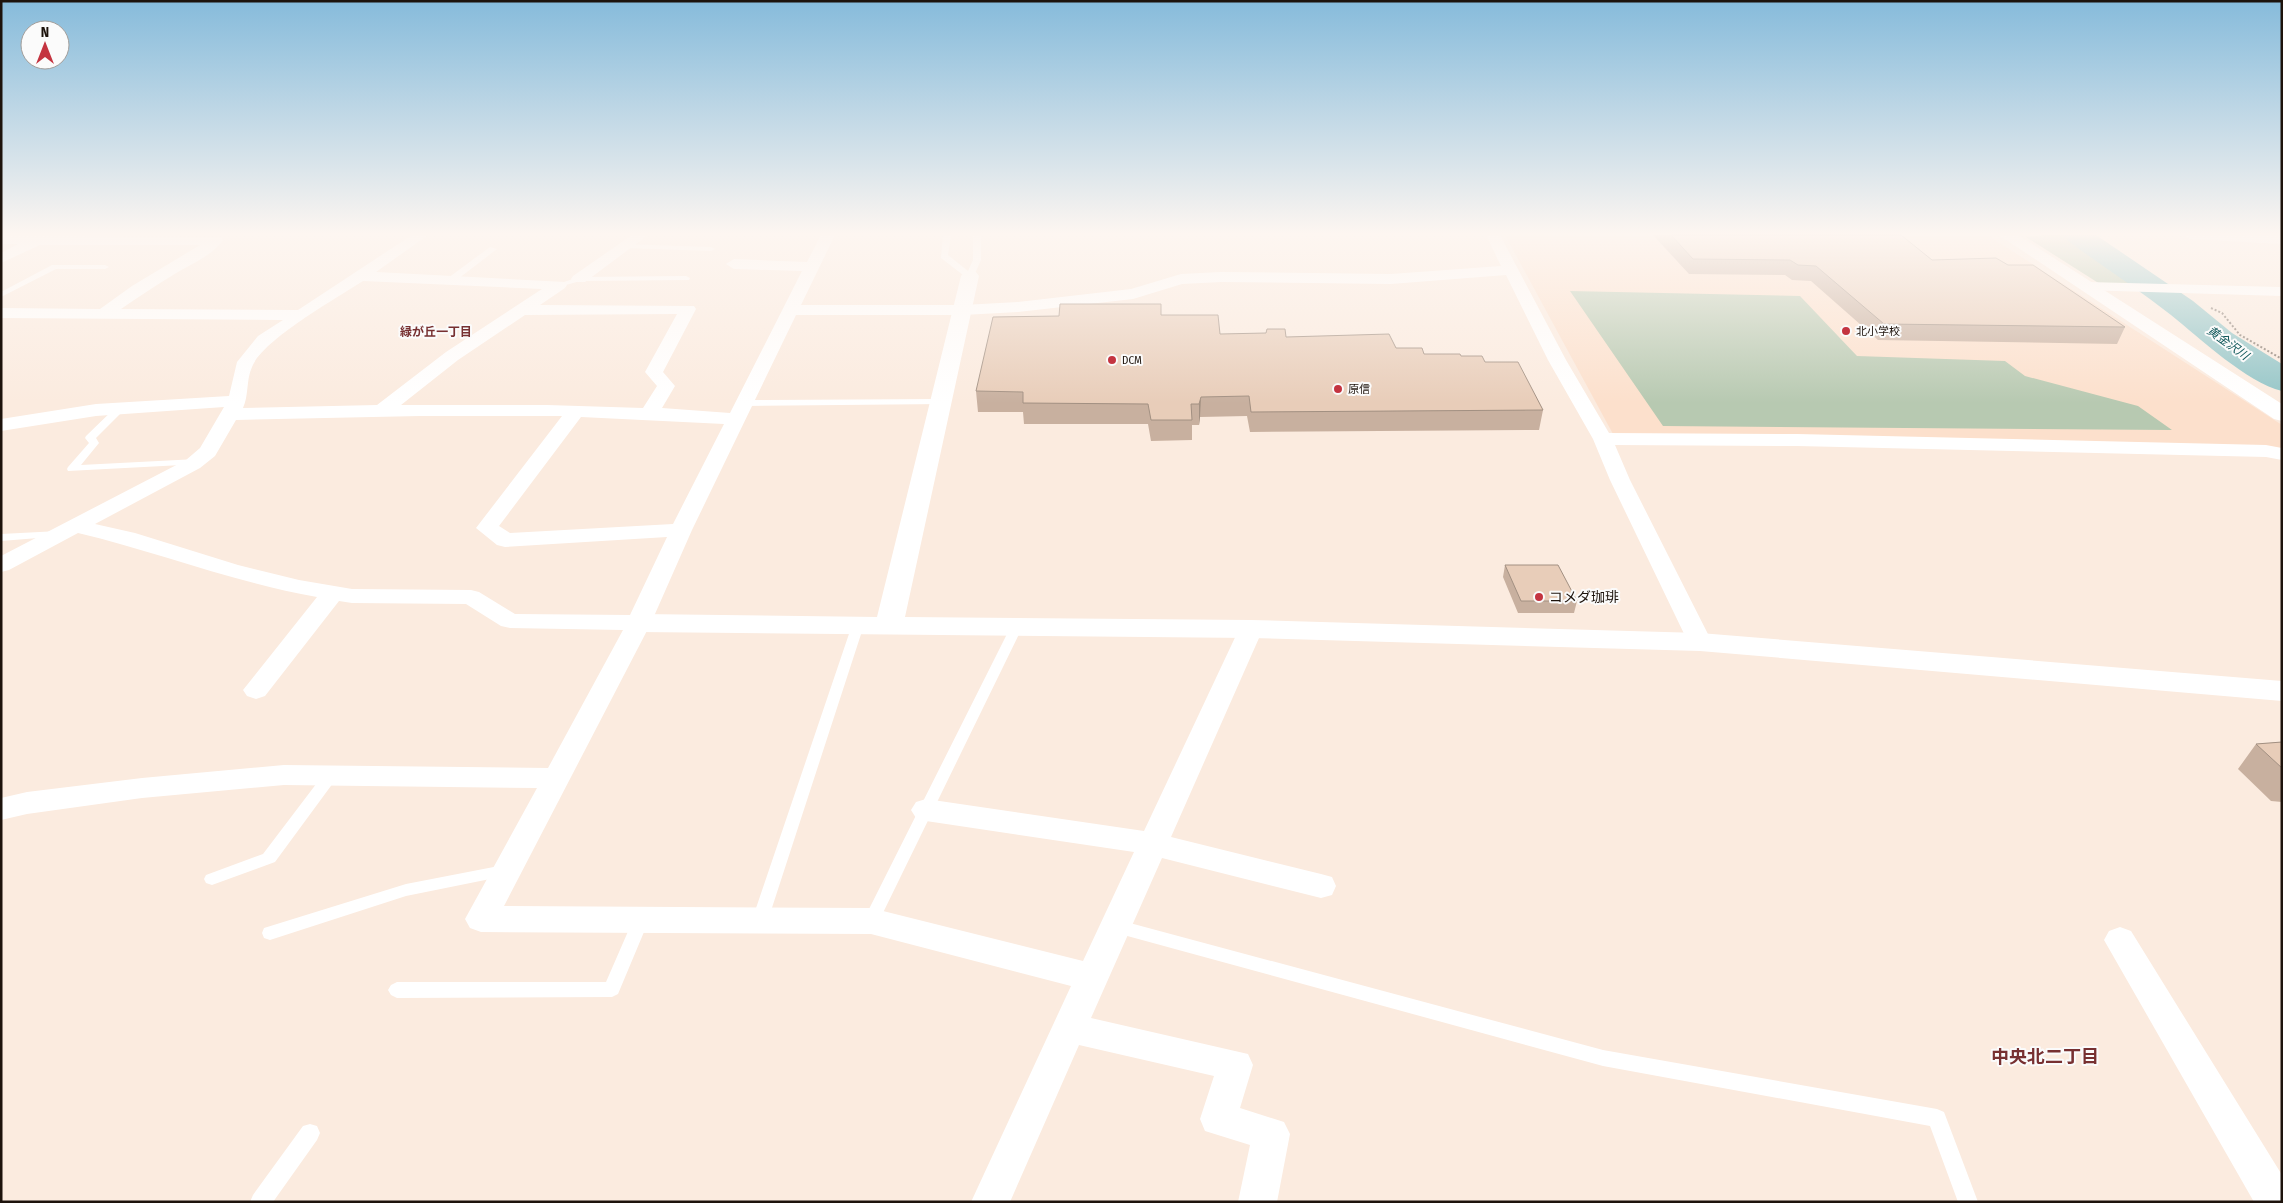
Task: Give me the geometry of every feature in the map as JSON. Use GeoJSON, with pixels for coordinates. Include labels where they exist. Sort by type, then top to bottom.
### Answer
{"type":"FeatureCollection","features":[{"type":"Feature","properties":{"kind":"street"},"geometry":{"type":"LineString","coordinates":[[103,314],[134,291]]}},
{"type":"Feature","properties":{"kind":"street"},"geometry":{"type":"LineString","coordinates":[[1,565],[196,462],[208,452],[234,407],[243,366],[264,340],[335,291]]}},
{"type":"Feature","properties":{"kind":"street"},"geometry":{"type":"LineString","coordinates":[[383,410],[452,356],[548,291]]}},
{"type":"Feature","properties":{"kind":"street"},"geometry":{"type":"LineString","coordinates":[[801,291],[681,530],[639,623],[481,919],[871,921],[1092,977]]}},
{"type":"Feature","properties":{"kind":"street"},"geometry":{"type":"LineString","coordinates":[[888,625],[967,291]]}},
{"type":"Feature","properties":{"kind":"street"},"geometry":{"type":"LineString","coordinates":[[792,310],[963,310],[1057,303],[1133,294],[1142,291]]}},
{"type":"Feature","properties":{"kind":"street"},"geometry":{"type":"LineString","coordinates":[[1520,291],[1557,360],[1603,439],[1620,480],[1700,642]]}},
{"type":"Feature","properties":{"kind":"street"},"geometry":{"type":"LineString","coordinates":[[2093,291],[2282,414]]}},
{"type":"Feature","properties":{"kind":"street"},"geometry":{"type":"LineString","coordinates":[[2179,291],[2198,300]]}},
{"type":"Feature","properties":{"kind":"street"},"geometry":{"type":"LineString","coordinates":[[2264,291],[2280,292]]}},
{"type":"Feature","properties":{"kind":"street"},"geometry":{"type":"LineString","coordinates":[[519,310],[688,309],[654,372],[666,386],[650,412]]}},
{"type":"Feature","properties":{"kind":"street"},"geometry":{"type":"LineString","coordinates":[[1,313],[300,315]]}},
{"type":"Feature","properties":{"kind":"street"},"geometry":{"type":"LineString","coordinates":[[2,425],[121,408],[234,407],[574,412],[740,411]]}},
{"type":"Feature","properties":{"kind":"street"},"geometry":{"type":"LineString","coordinates":[[574,412],[487,528],[505,540],[681,530]]}},
{"type":"Feature","properties":{"kind":"street"},"geometry":{"type":"LineString","coordinates":[[1603,439],[1797,440],[2266,451],[2282,454]]}},
{"type":"Feature","properties":{"kind":"street"},"geometry":{"type":"LineString","coordinates":[[68,530],[127,538],[230,570],[299,587],[333,593],[352,596],[471,597],[510,621],[1251,629],[1700,642],[2282,691]]}},
{"type":"Feature","properties":{"kind":"street"},"geometry":{"type":"LineString","coordinates":[[256,690],[333,593]]}},
{"type":"Feature","properties":{"kind":"street"},"geometry":{"type":"LineString","coordinates":[[990,1202],[1251,629]]}},
{"type":"Feature","properties":{"kind":"street"},"geometry":{"type":"LineString","coordinates":[[1,809],[27,803],[142,788],[284,775],[555,778]]}},
{"type":"Feature","properties":{"kind":"street"},"geometry":{"type":"LineString","coordinates":[[926,810],[1153,844],[1321,886]]}},
{"type":"Feature","properties":{"kind":"street"},"geometry":{"type":"LineString","coordinates":[[2120,940],[2276,1202]]}},
{"type":"Feature","properties":{"kind":"street"},"geometry":{"type":"LineString","coordinates":[[1070,1028],[1234,1065],[1218,1119],[1272,1134],[1257,1202]]}},
{"type":"Feature","properties":{"kind":"lane"},"geometry":{"type":"LineString","coordinates":[[740,411],[941,402]]}},
{"type":"Feature","properties":{"kind":"lane"},"geometry":{"type":"LineString","coordinates":[[121,408],[90,438],[94,443],[72,469],[196,462]]}},
{"type":"Feature","properties":{"kind":"lane"},"geometry":{"type":"LineString","coordinates":[[1,538],[68,530]]}},
{"type":"Feature","properties":{"kind":"lane"},"geometry":{"type":"LineString","coordinates":[[760,920],[858,625]]}},
{"type":"Feature","properties":{"kind":"lane"},"geometry":{"type":"LineString","coordinates":[[871,921],[1017,626]]}},
{"type":"Feature","properties":{"kind":"lane"},"geometry":{"type":"LineString","coordinates":[[212,879],[269,858],[331,775]]}},
{"type":"Feature","properties":{"kind":"lane"},"geometry":{"type":"LineString","coordinates":[[270,933],[406,890],[506,871]]}},
{"type":"Feature","properties":{"kind":"lane"},"geometry":{"type":"LineString","coordinates":[[397,990],[612,989],[641,920]]}},
{"type":"Feature","properties":{"kind":"lane"},"geometry":{"type":"LineString","coordinates":[[1116,926],[1603,1058],[1937,1118],[1968,1202]]}},
{"type":"Feature","properties":{"kind":"lane"},"geometry":{"type":"LineString","coordinates":[[260,1202],[310,1133]]}},
{"type":"Feature","properties":{"kind":"path"},"geometry":{"type":"LineString","coordinates":[[2198,300],[2222,313],[2240,335],[2282,359]]}},
{"type":"Feature","properties":{"kind":"shaded area","name":"北小学校"},"geometry":{"type":"Polygon","coordinates":[[[1535,291],[2074,291],[2282,425],[2282,451],[1613,434],[1535,291]]]}},
{"type":"Feature","properties":{"kind":"green space"},"geometry":{"type":"Polygon","coordinates":[[[1570,291],[1800,296],[1857,356],[2005,361],[2025,376],[2138,406],[2172,430],[1663,426],[1570,291]]]}},
{"type":"Feature","properties":{"kind":"building"},"geometry":{"type":"Polygon","coordinates":[[[1845,291],[2072,291],[2125,327],[1884,324],[1845,291]]]}},
{"type":"Feature","properties":{"kind":"building"},"geometry":{"type":"Polygon","coordinates":[[[1060,304],[1161,304],[1161,315],[1218,315],[1220,334],[1266,333],[1267,329],[1285,329],[1286,337],[1389,334],[1396,348],[1422,348],[1424,354],[1482,356],[1485,362],[1518,362],[1543,410],[1251,412],[1249,396],[1201,397],[1199,404],[1191,404],[1192,420],[1151,420],[1148,404],[1023,403],[1023,392],[976,391],[993,317],[1059,316],[1060,304]]]}},
{"type":"Feature","properties":{"kind":"building"},"geometry":{"type":"Polygon","coordinates":[[[1505,565],[1558,565],[1577,601],[1521,601],[1505,565]]]}},
{"type":"Feature","properties":{"kind":"building"},"geometry":{"type":"Polygon","coordinates":[[[2282,742],[2282,768],[2256,744],[2282,742]]]}},
{"type":"Feature","properties":{"kind":"waterway","name":"黄金沢川"},"geometry":{"type":"LineString","coordinates":[[2158,291],[2182,308],[2220,340],[2282,380]]}},
{"type":"Feature","properties":{"kind":"place","name":"北小学校"},"geometry":{"type":"Point","coordinates":[1846,331]}},
{"type":"Feature","properties":{"kind":"place","name":"DCM"},"geometry":{"type":"Point","coordinates":[1112,360]}},
{"type":"Feature","properties":{"kind":"place","name":"原信"},"geometry":{"type":"Point","coordinates":[1338,389]}},
{"type":"Feature","properties":{"kind":"place","name":"コメダ珈琲"},"geometry":{"type":"Point","coordinates":[1539,597]}},
{"type":"Feature","properties":{"kind":"district","name":"緑が丘一丁目"},"geometry":{"type":"Point","coordinates":[436,332]}},
{"type":"Feature","properties":{"kind":"district","name":"中央北二丁目"},"geometry":{"type":"Point","coordinates":[2045,1057]}}]}
